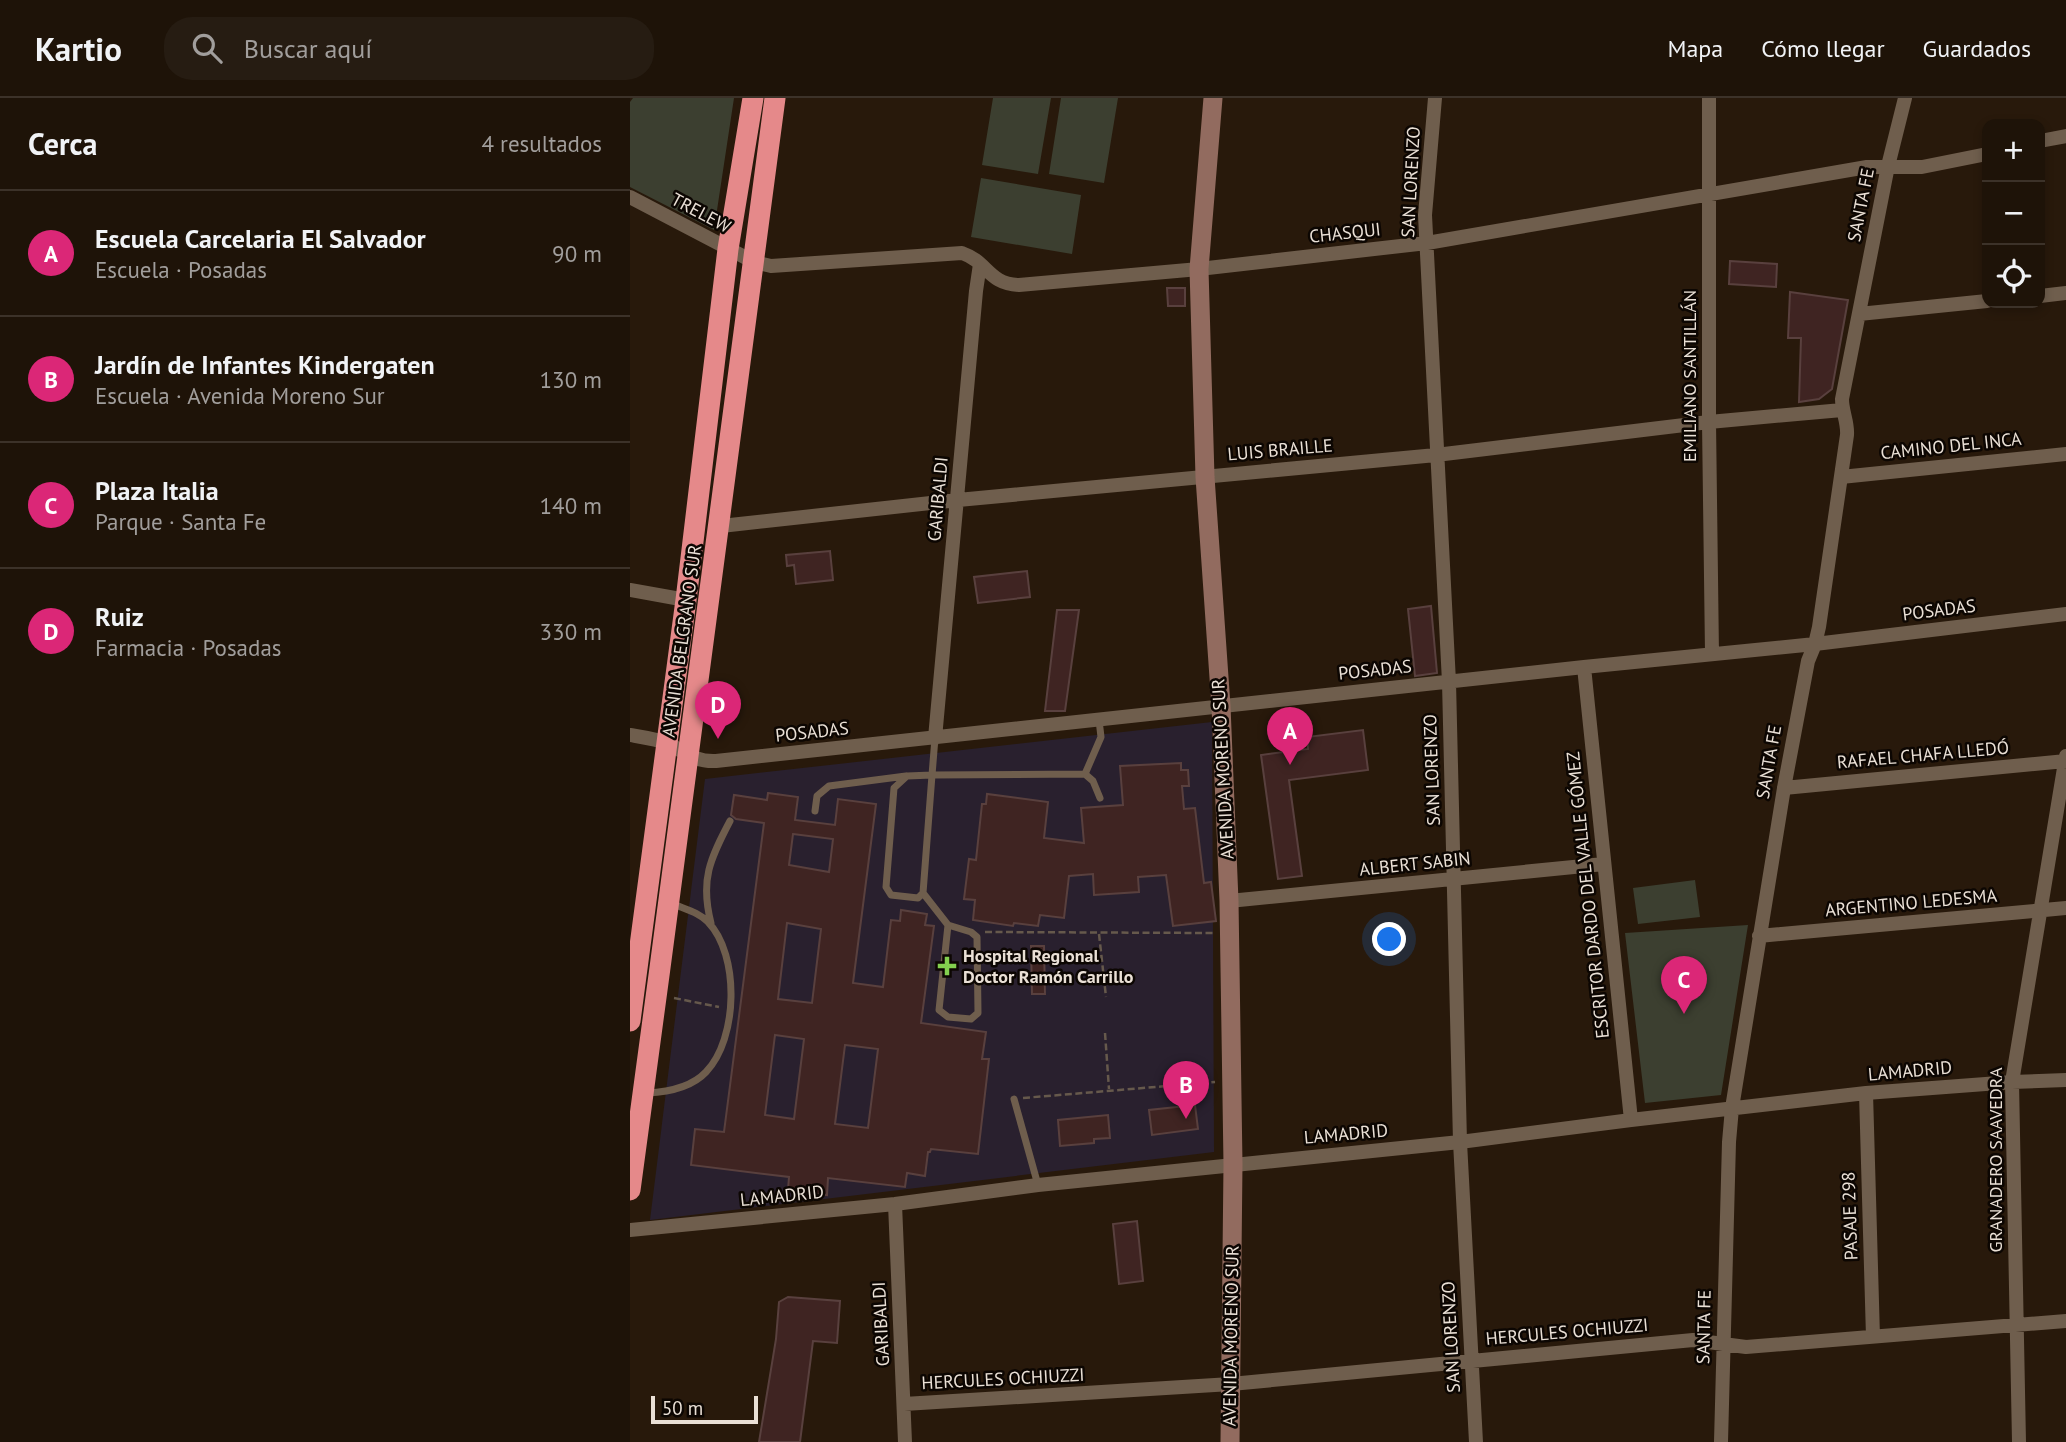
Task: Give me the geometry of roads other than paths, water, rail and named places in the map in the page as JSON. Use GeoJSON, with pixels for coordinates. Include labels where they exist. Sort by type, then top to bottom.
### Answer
{"type":"FeatureCollection","features":[{"type":"Feature","properties":{"kind":"highway","name":"AVENIDA BELGRANO SUR"},"geometry":{"type":"LineString","coordinates":[[630,1021],[638,897],[667,744],[728,249],[754,98]]}},
{"type":"Feature","properties":{"kind":"highway","name":"AVENIDA BELGRANO SUR"},"geometry":{"type":"LineString","coordinates":[[630,1189],[721,526],[775,98]]}},
{"type":"Feature","properties":{"kind":"street","name":"AVENIDA MORENO SUR"},"geometry":{"type":"LineString","coordinates":[[1213,98],[1199,269],[1205,477],[1222,706],[1230,931],[1233,1164],[1230,1442]]}},
{"type":"Feature","properties":{"kind":"street","name":"SAN LORENZO"},"geometry":{"type":"LineString","coordinates":[[1435,98],[1426,196],[1427,243],[1449,682],[1460,1142],[1476,1442]]}},
{"type":"Feature","properties":{"kind":"street","name":"EMILIANO SANTILLÁN"},"geometry":{"type":"LineString","coordinates":[[1709,98],[1712,654]]}},
{"type":"Feature","properties":{"kind":"street","name":"SANTA FE"},"geometry":{"type":"LineString","coordinates":[[1721,1442],[1732,1108],[1784,788],[1808,661],[1815,644],[1841,477],[1847,426],[1842,399],[1888,166],[1905,98]]}},
{"type":"Feature","properties":{"kind":"street"},"geometry":{"type":"LineString","coordinates":[[2045,140],[2066,136]]}},
{"type":"Feature","properties":{"kind":"street","name":"CHASQUI"},"geometry":{"type":"LineString","coordinates":[[754,262],[771,266],[962,253],[971,257],[1004,285],[1019,285],[1199,269],[1427,243],[1867,167],[1934,165],[1982,155]]}},
{"type":"Feature","properties":{"kind":"street","name":"TRELEW"},"geometry":{"type":"LineString","coordinates":[[630,197],[754,262]]}},
{"type":"Feature","properties":{"kind":"street","name":"GARIBALDI"},"geometry":{"type":"LineString","coordinates":[[935,738],[975,291],[980,264]]}},
{"type":"Feature","properties":{"kind":"street"},"geometry":{"type":"LineString","coordinates":[[2045,295],[2066,293]]}},
{"type":"Feature","properties":{"kind":"street"},"geometry":{"type":"LineString","coordinates":[[1859,314],[1982,302]]}},
{"type":"Feature","properties":{"kind":"street","name":"LUIS BRAILLE"},"geometry":{"type":"LineString","coordinates":[[721,526],[958,500],[1436,456],[1709,422],[1842,410]]}},
{"type":"Feature","properties":{"kind":"street","name":"CAMINO DEL INCA"},"geometry":{"type":"LineString","coordinates":[[1841,477],[2066,454]]}},
{"type":"Feature","properties":{"kind":"street"},"geometry":{"type":"LineString","coordinates":[[630,590],[686,600]]}},
{"type":"Feature","properties":{"kind":"street","name":"POSADAS"},"geometry":{"type":"LineString","coordinates":[[689,757],[716,761],[1815,644],[2066,614]]}},
{"type":"Feature","properties":{"kind":"street","name":"ESCRITOR DARDO DEL VALLE GÓMEZ"},"geometry":{"type":"LineString","coordinates":[[1584,667],[1630,1120]]}},
{"type":"Feature","properties":{"kind":"street"},"geometry":{"type":"LineString","coordinates":[[630,735],[667,744],[689,757]]}},
{"type":"Feature","properties":{"kind":"street","name":"RAFAEL CHAFA LLEDÓ"},"geometry":{"type":"LineString","coordinates":[[1784,788],[2066,759]]}},
{"type":"Feature","properties":{"kind":"street","name":"GRANADERO SAAVEDRA"},"geometry":{"type":"LineString","coordinates":[[2019,1442],[2012,1082],[2066,759]]}},
{"type":"Feature","properties":{"kind":"street","name":"ALBERT SABIN"},"geometry":{"type":"LineString","coordinates":[[1229,901],[1604,864]]}},
{"type":"Feature","properties":{"kind":"street","name":"ARGENTINO LEDESMA"},"geometry":{"type":"LineString","coordinates":[[1759,936],[2066,908]]}},
{"type":"Feature","properties":{"kind":"street","name":"LAMADRID"},"geometry":{"type":"LineString","coordinates":[[630,1230],[1460,1142],[1866,1093],[2066,1080]]}},
{"type":"Feature","properties":{"kind":"street","name":"PASAJE 298"},"geometry":{"type":"LineString","coordinates":[[1866,1093],[1873,1337]]}},
{"type":"Feature","properties":{"kind":"street","name":"GARIBALDI"},"geometry":{"type":"LineString","coordinates":[[895,1203],[905,1442]]}},
{"type":"Feature","properties":{"kind":"street","name":"HERCULES OCHIUZZI"},"geometry":{"type":"LineString","coordinates":[[904,1404],[1231,1384],[1693,1340],[1746,1347],[2066,1321]]}},
{"type":"Feature","properties":{"kind":"lane"},"geometry":{"type":"LineString","coordinates":[[1085,774],[1101,737],[1099,720]]}},
{"type":"Feature","properties":{"kind":"lane"},"geometry":{"type":"LineString","coordinates":[[907,776],[894,788],[886,887],[891,895],[898,898],[918,898],[923,893],[935,738]]}},
{"type":"Feature","properties":{"kind":"lane"},"geometry":{"type":"LineString","coordinates":[[815,811],[817,796],[829,786],[907,776],[1085,774],[1093,782],[1100,798]]}},
{"type":"Feature","properties":{"kind":"lane"},"geometry":{"type":"LineString","coordinates":[[643,1093],[667,1092],[688,1085],[706,1073],[720,1053],[730,1009],[732,984],[725,954],[711,924],[705,900],[707,874],[714,852],[730,821]]}},
{"type":"Feature","properties":{"kind":"lane"},"geometry":{"type":"LineString","coordinates":[[923,893],[948,925],[971,932],[977,937],[978,1013],[971,1019],[958,1020],[939,1010],[948,925]]}},
{"type":"Feature","properties":{"kind":"lane"},"geometry":{"type":"LineString","coordinates":[[668,902],[699,914],[711,924]]}},
{"type":"Feature","properties":{"kind":"lane"},"geometry":{"type":"LineString","coordinates":[[1014,1099],[1038,1185]]}},
{"type":"Feature","properties":{"kind":"place","name":"Ruiz"},"geometry":{"type":"Point","coordinates":[718,739]}},
{"type":"Feature","properties":{"kind":"place","name":"Escuela Carcelaria El Salvador"},"geometry":{"type":"Point","coordinates":[1290,765]}},
{"type":"Feature","properties":{"kind":"place","name":"Hospital Regional Doctor Ramón Carrillo"},"geometry":{"type":"Point","coordinates":[947,966]}},
{"type":"Feature","properties":{"kind":"place","name":"Plaza Italia"},"geometry":{"type":"Point","coordinates":[1684,1014]}},
{"type":"Feature","properties":{"kind":"place","name":"Jardín de Infantes Kindergaten"},"geometry":{"type":"Point","coordinates":[1186,1119]}}]}
